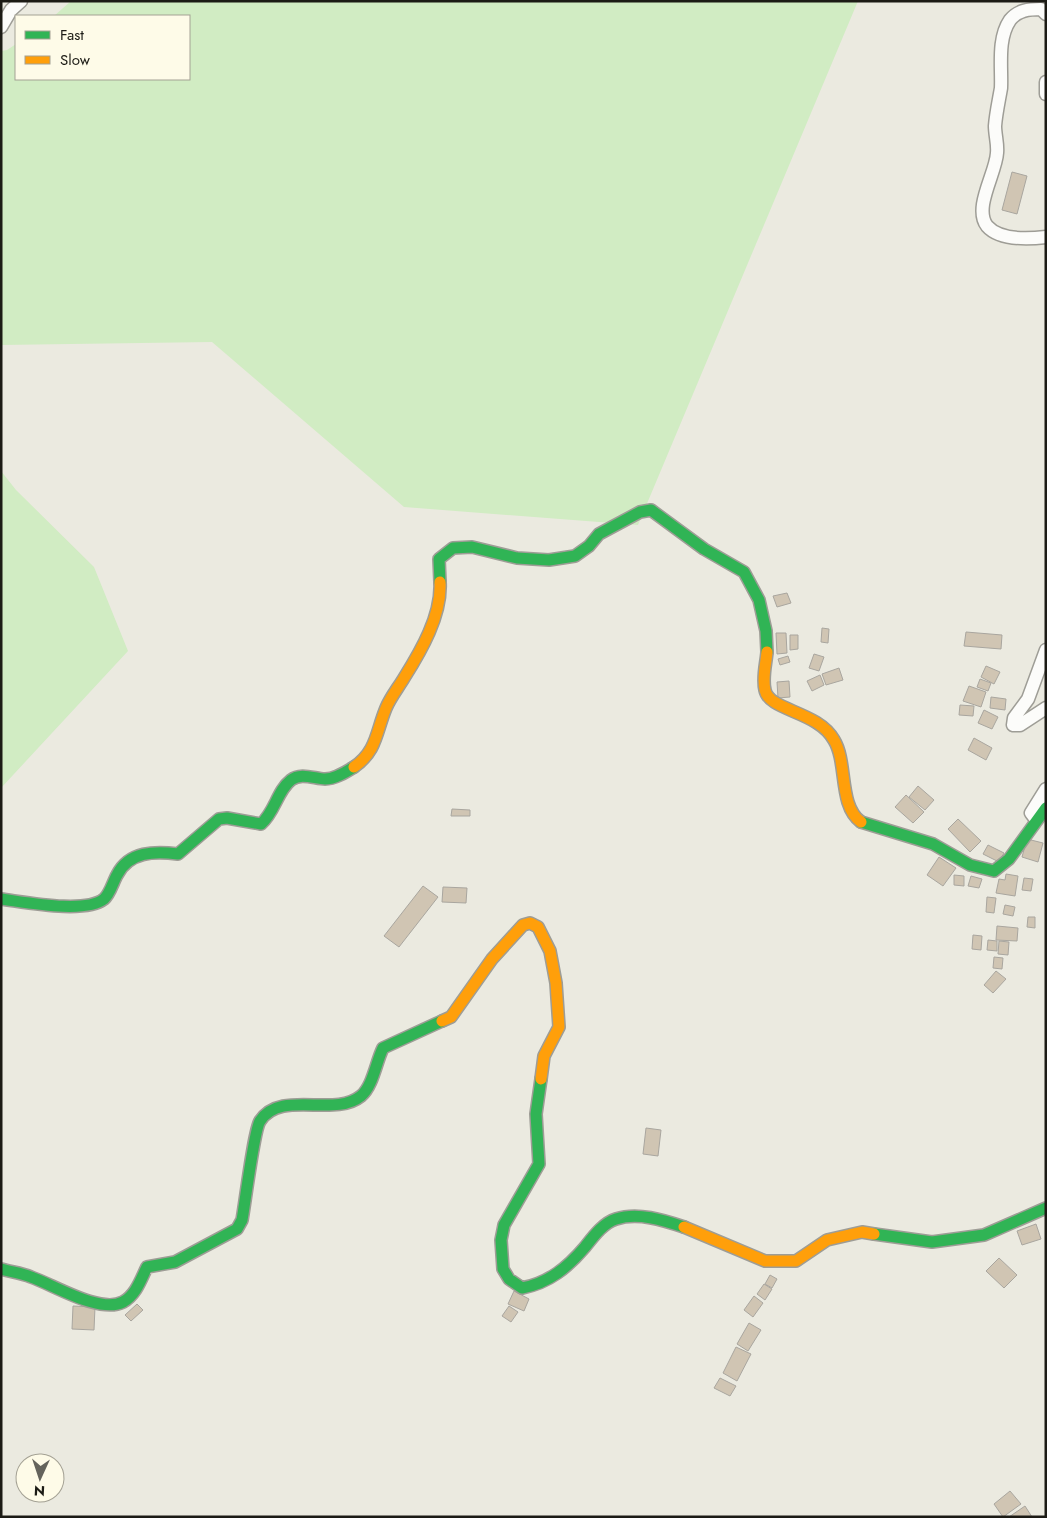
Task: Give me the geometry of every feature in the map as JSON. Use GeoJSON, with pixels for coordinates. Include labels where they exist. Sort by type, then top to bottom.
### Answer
{"type":"FeatureCollection","features":[{"type":"Feature","properties":{"kind":"street"},"geometry":{"type":"LineString","coordinates":[[1,27],[11,10],[20,1]]}},
{"type":"Feature","properties":{"kind":"street"},"geometry":{"type":"LineString","coordinates":[[1046,14],[1041,9],[1018,12],[1010,21],[1003,39],[1001,87],[995,126],[997,160],[985,195],[983,216],[988,226],[1000,234],[1030,239],[1046,237]]}},
{"type":"Feature","properties":{"kind":"street"},"geometry":{"type":"LineString","coordinates":[[1046,82],[1046,94]]}},
{"type":"Feature","properties":{"kind":"street"},"geometry":{"type":"LineString","coordinates":[[1,899],[65,907],[95,903],[105,898],[120,869],[136,857],[154,851],[178,854],[219,819],[227,818],[261,824],[269,817],[281,793],[292,779],[304,776],[327,779],[345,773],[361,762],[376,742],[386,707],[412,665],[434,619],[441,597],[439,559],[453,548],[472,547],[517,558],[549,560],[576,556],[600,534],[640,512],[651,510],[679,528],[708,553],[738,567],[750,582],[760,602],[767,641],[768,698],[773,703],[802,713],[825,728],[838,741],[849,804],[857,819],[869,825],[934,844],[978,869],[994,871],[1009,859],[1036,819],[1046,808]]}},
{"type":"Feature","properties":{"kind":"street"},"geometry":{"type":"LineString","coordinates":[[1046,650],[1028,699],[1014,718],[1013,725],[1020,725],[1046,708]]}},
{"type":"Feature","properties":{"kind":"street"},"geometry":{"type":"LineString","coordinates":[[1036,819],[1032,813],[1046,789]]}},
{"type":"Feature","properties":{"kind":"street"},"geometry":{"type":"LineString","coordinates":[[1,1269],[29,1276],[83,1299],[117,1306],[137,1289],[147,1267],[175,1262],[215,1239],[231,1234],[237,1229],[242,1220],[259,1122],[276,1106],[344,1103],[361,1096],[372,1080],[377,1060],[383,1048],[451,1016],[492,959],[522,925],[530,924],[538,927],[550,951],[556,983],[559,1027],[544,1056],[536,1114],[539,1164],[504,1225],[501,1240],[503,1269],[509,1279],[522,1288],[536,1286],[553,1279],[614,1219],[636,1216],[688,1228],[765,1261],[777,1263],[796,1261],[827,1240],[862,1232],[932,1242],[984,1235],[1046,1208]]}},
{"type":"Feature","properties":{"kind":"green space"},"geometry":{"type":"Polygon","coordinates":[[[71,1],[858,1],[638,525],[404,507],[212,342],[1,345],[1,51],[7,50],[15,45],[15,80],[190,80],[190,15],[55,15],[71,1]]]}},
{"type":"Feature","properties":{"kind":"green space"},"geometry":{"type":"Polygon","coordinates":[[[1,471],[16,490],[94,567],[128,651],[1,788],[1,471]]]}},
{"type":"Feature","properties":{"kind":"building"},"geometry":{"type":"Polygon","coordinates":[[[1012,172],[1027,176],[1017,214],[1002,210],[1012,172]]]}},
{"type":"Feature","properties":{"kind":"building"},"geometry":{"type":"Polygon","coordinates":[[[787,593],[791,603],[777,607],[773,596],[787,593]]]}},
{"type":"Feature","properties":{"kind":"building"},"geometry":{"type":"Polygon","coordinates":[[[822,628],[829,629],[828,643],[821,642],[822,628]]]}},
{"type":"Feature","properties":{"kind":"building"},"geometry":{"type":"Polygon","coordinates":[[[966,632],[1002,635],[1001,649],[964,646],[966,632]]]}},
{"type":"Feature","properties":{"kind":"building"},"geometry":{"type":"Polygon","coordinates":[[[776,633],[786,633],[787,653],[777,654],[776,633]]]}},
{"type":"Feature","properties":{"kind":"building"},"geometry":{"type":"Polygon","coordinates":[[[790,635],[798,635],[798,649],[790,650],[790,635]]]}},
{"type":"Feature","properties":{"kind":"building"},"geometry":{"type":"Polygon","coordinates":[[[814,654],[824,657],[819,671],[809,668],[814,654]]]}},
{"type":"Feature","properties":{"kind":"building"},"geometry":{"type":"Polygon","coordinates":[[[788,656],[790,662],[780,665],[778,659],[788,656]]]}},
{"type":"Feature","properties":{"kind":"building"},"geometry":{"type":"Polygon","coordinates":[[[986,666],[1000,672],[994,684],[981,677],[986,666]]]}},
{"type":"Feature","properties":{"kind":"building"},"geometry":{"type":"Polygon","coordinates":[[[839,668],[843,680],[826,685],[822,674],[839,668]]]}},
{"type":"Feature","properties":{"kind":"building"},"geometry":{"type":"Polygon","coordinates":[[[820,675],[824,685],[812,691],[807,681],[820,675]]]}},
{"type":"Feature","properties":{"kind":"building"},"geometry":{"type":"Polygon","coordinates":[[[980,679],[991,683],[988,691],[977,687],[980,679]]]}},
{"type":"Feature","properties":{"kind":"building"},"geometry":{"type":"Polygon","coordinates":[[[789,681],[790,697],[778,698],[777,682],[789,681]]]}},
{"type":"Feature","properties":{"kind":"building"},"geometry":{"type":"Polygon","coordinates":[[[969,686],[986,692],[981,707],[963,701],[969,686]]]}},
{"type":"Feature","properties":{"kind":"building"},"geometry":{"type":"Polygon","coordinates":[[[991,697],[1006,699],[1005,710],[990,708],[991,697]]]}},
{"type":"Feature","properties":{"kind":"building"},"geometry":{"type":"Polygon","coordinates":[[[960,705],[974,706],[973,716],[959,715],[960,705]]]}},
{"type":"Feature","properties":{"kind":"building"},"geometry":{"type":"Polygon","coordinates":[[[984,710],[998,717],[992,729],[978,723],[984,710]]]}},
{"type":"Feature","properties":{"kind":"building"},"geometry":{"type":"Polygon","coordinates":[[[974,738],[992,748],[986,760],[968,750],[974,738]]]}},
{"type":"Feature","properties":{"kind":"building"},"geometry":{"type":"Polygon","coordinates":[[[918,786],[934,800],[925,810],[909,797],[918,786]]]}},
{"type":"Feature","properties":{"kind":"building"},"geometry":{"type":"Polygon","coordinates":[[[906,795],[924,812],[913,823],[895,807],[906,795]]]}},
{"type":"Feature","properties":{"kind":"building"},"geometry":{"type":"Polygon","coordinates":[[[452,809],[470,810],[470,816],[451,816],[452,809]]]}},
{"type":"Feature","properties":{"kind":"building"},"geometry":{"type":"Polygon","coordinates":[[[958,819],[981,841],[970,852],[948,829],[958,819]]]}},
{"type":"Feature","properties":{"kind":"building"},"geometry":{"type":"Polygon","coordinates":[[[1027,839],[1043,843],[1038,862],[1022,857],[1027,839]]]}},
{"type":"Feature","properties":{"kind":"building"},"geometry":{"type":"Polygon","coordinates":[[[988,845],[1004,853],[999,862],[983,854],[988,845]]]}},
{"type":"Feature","properties":{"kind":"building"},"geometry":{"type":"Polygon","coordinates":[[[939,857],[956,868],[943,886],[927,875],[939,857]]]}},
{"type":"Feature","properties":{"kind":"building"},"geometry":{"type":"Polygon","coordinates":[[[1006,874],[1018,876],[1015,896],[996,893],[999,879],[1005,880],[1006,874]]]}},
{"type":"Feature","properties":{"kind":"building"},"geometry":{"type":"Polygon","coordinates":[[[954,875],[964,876],[964,886],[954,885],[954,875]]]}},
{"type":"Feature","properties":{"kind":"building"},"geometry":{"type":"Polygon","coordinates":[[[971,876],[982,879],[979,888],[968,886],[971,876]]]}},
{"type":"Feature","properties":{"kind":"building"},"geometry":{"type":"Polygon","coordinates":[[[1024,878],[1033,879],[1031,891],[1022,890],[1024,878]]]}},
{"type":"Feature","properties":{"kind":"building"},"geometry":{"type":"Polygon","coordinates":[[[423,886],[438,897],[399,947],[384,936],[423,886]]]}},
{"type":"Feature","properties":{"kind":"building"},"geometry":{"type":"Polygon","coordinates":[[[443,887],[467,888],[466,903],[442,902],[443,887]]]}},
{"type":"Feature","properties":{"kind":"building"},"geometry":{"type":"Polygon","coordinates":[[[987,897],[996,898],[994,913],[986,912],[987,897]]]}},
{"type":"Feature","properties":{"kind":"building"},"geometry":{"type":"Polygon","coordinates":[[[1005,905],[1015,907],[1013,916],[1003,914],[1005,905]]]}},
{"type":"Feature","properties":{"kind":"building"},"geometry":{"type":"Polygon","coordinates":[[[1028,917],[1035,917],[1035,928],[1027,927],[1028,917]]]}},
{"type":"Feature","properties":{"kind":"building"},"geometry":{"type":"Polygon","coordinates":[[[997,926],[1018,928],[1017,941],[996,940],[997,926]]]}},
{"type":"Feature","properties":{"kind":"building"},"geometry":{"type":"Polygon","coordinates":[[[973,935],[982,936],[981,950],[972,949],[973,935]]]}},
{"type":"Feature","properties":{"kind":"building"},"geometry":{"type":"Polygon","coordinates":[[[988,940],[997,941],[997,951],[987,950],[988,940]]]}},
{"type":"Feature","properties":{"kind":"building"},"geometry":{"type":"Polygon","coordinates":[[[999,941],[1009,942],[1008,955],[998,954],[999,941]]]}},
{"type":"Feature","properties":{"kind":"building"},"geometry":{"type":"Polygon","coordinates":[[[994,957],[1003,958],[1002,969],[993,968],[994,957]]]}},
{"type":"Feature","properties":{"kind":"building"},"geometry":{"type":"Polygon","coordinates":[[[996,971],[1006,979],[993,993],[984,985],[996,971]]]}},
{"type":"Feature","properties":{"kind":"building"},"geometry":{"type":"Polygon","coordinates":[[[646,1128],[661,1130],[658,1156],[643,1154],[646,1128]]]}},
{"type":"Feature","properties":{"kind":"building"},"geometry":{"type":"Polygon","coordinates":[[[1036,1224],[1041,1239],[1022,1245],[1017,1231],[1036,1224]]]}},
{"type":"Feature","properties":{"kind":"building"},"geometry":{"type":"Polygon","coordinates":[[[999,1258],[1017,1275],[1004,1288],[986,1271],[999,1258]]]}},
{"type":"Feature","properties":{"kind":"building"},"geometry":{"type":"Polygon","coordinates":[[[770,1275],[777,1279],[772,1288],[765,1284],[770,1275]]]}},
{"type":"Feature","properties":{"kind":"building"},"geometry":{"type":"Polygon","coordinates":[[[764,1284],[772,1289],[765,1300],[757,1294],[764,1284]]]}},
{"type":"Feature","properties":{"kind":"building"},"geometry":{"type":"Polygon","coordinates":[[[514,1291],[529,1299],[524,1311],[508,1304],[514,1291]]]}},
{"type":"Feature","properties":{"kind":"building"},"geometry":{"type":"Polygon","coordinates":[[[754,1296],[763,1303],[753,1317],[744,1310],[754,1296]]]}},
{"type":"Feature","properties":{"kind":"building"},"geometry":{"type":"Polygon","coordinates":[[[137,1304],[143,1310],[131,1321],[125,1315],[137,1304]]]}},
{"type":"Feature","properties":{"kind":"building"},"geometry":{"type":"Polygon","coordinates":[[[73,1306],[95,1307],[94,1330],[72,1329],[73,1306]]]}},
{"type":"Feature","properties":{"kind":"building"},"geometry":{"type":"Polygon","coordinates":[[[509,1306],[518,1312],[511,1322],[502,1316],[509,1306]]]}},
{"type":"Feature","properties":{"kind":"building"},"geometry":{"type":"Polygon","coordinates":[[[749,1323],[761,1330],[748,1351],[737,1344],[749,1323]]]}},
{"type":"Feature","properties":{"kind":"building"},"geometry":{"type":"Polygon","coordinates":[[[736,1347],[751,1354],[737,1381],[723,1373],[736,1347]]]}},
{"type":"Feature","properties":{"kind":"building"},"geometry":{"type":"Polygon","coordinates":[[[720,1378],[736,1386],[730,1396],[714,1388],[720,1378]]]}},
{"type":"Feature","properties":{"kind":"building"},"geometry":{"type":"Polygon","coordinates":[[[1010,1491],[1021,1504],[1003,1517],[994,1504],[1010,1491]]]}},
{"type":"Feature","properties":{"kind":"building"},"geometry":{"type":"Polygon","coordinates":[[[1025,1506],[1032,1517],[1009,1517],[1025,1506]]]}},
{"type":"Feature","properties":{"kind":"traffic: fast"},"geometry":{"type":"LineString","coordinates":[[440,582],[439,559],[453,548],[472,547],[517,558],[549,560],[575,556],[589,546],[599,534],[640,512],[651,510],[704,549],[744,572],[759,600],[766,631],[767,652]]}},
{"type":"Feature","properties":{"kind":"traffic: fast"},"geometry":{"type":"LineString","coordinates":[[1,899],[54,906],[83,906],[95,903],[106,897],[117,875],[128,861],[143,854],[178,854],[219,819],[227,818],[261,824],[270,814],[282,790],[291,780],[299,776],[329,779],[354,767]]}},
{"type":"Feature","properties":{"kind":"traffic: fast"},"geometry":{"type":"LineString","coordinates":[[861,822],[933,844],[970,865],[994,871],[1009,859],[1046,808]]}},
{"type":"Feature","properties":{"kind":"traffic: fast"},"geometry":{"type":"LineString","coordinates":[[1,1269],[24,1274],[90,1301],[113,1305],[123,1302],[135,1291],[147,1267],[175,1262],[237,1229],[242,1220],[252,1152],[258,1127],[260,1121],[269,1112],[281,1107],[294,1105],[337,1105],[350,1102],[361,1096],[369,1086],[383,1048],[442,1021]]}},
{"type":"Feature","properties":{"kind":"traffic: fast"},"geometry":{"type":"LineString","coordinates":[[541,1079],[536,1114],[539,1164],[504,1225],[501,1240],[503,1269],[509,1279],[522,1288],[532,1286],[549,1278],[572,1261],[603,1227],[616,1219],[633,1216],[642,1217],[684,1227]]}},
{"type":"Feature","properties":{"kind":"traffic: fast"},"geometry":{"type":"LineString","coordinates":[[874,1234],[932,1242],[984,1235],[1046,1208]]}},
{"type":"Feature","properties":{"kind":"traffic: slow"},"geometry":{"type":"LineString","coordinates":[[354,767],[362,761],[372,748],[388,704],[429,632],[438,607],[440,582]]}},
{"type":"Feature","properties":{"kind":"traffic: slow"},"geometry":{"type":"LineString","coordinates":[[767,652],[764,681],[768,697],[775,703],[806,717],[827,730],[838,749],[849,805],[854,815],[861,822]]}},
{"type":"Feature","properties":{"kind":"traffic: slow"},"geometry":{"type":"LineString","coordinates":[[442,1021],[451,1017],[492,959],[523,925],[530,923],[538,927],[550,951],[556,983],[559,1027],[544,1056],[541,1079]]}},
{"type":"Feature","properties":{"kind":"traffic: slow"},"geometry":{"type":"LineString","coordinates":[[684,1227],[765,1261],[796,1261],[827,1240],[862,1232],[874,1234]]}}]}
